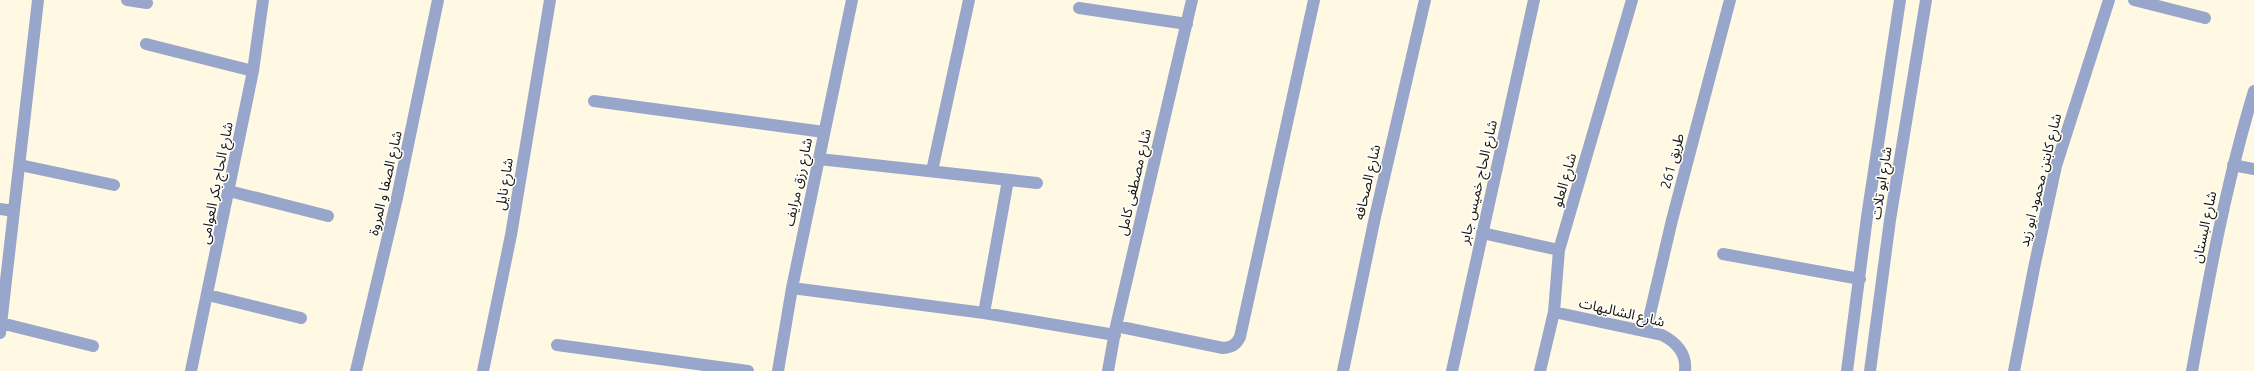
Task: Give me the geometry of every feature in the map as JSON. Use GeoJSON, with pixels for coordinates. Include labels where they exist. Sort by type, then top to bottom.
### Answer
{"type":"FeatureCollection","features":[{"type":"Feature","properties":{"kind":"street"},"geometry":{"type":"LineString","coordinates":[[38,0],[20,165],[2,298],[1,328],[93,346]]}},
{"type":"Feature","properties":{"kind":"street"},"geometry":{"type":"LineString","coordinates":[[127,0],[147,3]]}},
{"type":"Feature","properties":{"kind":"street","name":"شارع الحاج بكر العوامى"},"geometry":{"type":"LineString","coordinates":[[191,371],[208,295],[253,71],[263,0]]}},
{"type":"Feature","properties":{"kind":"street","name":"شارع الصفا و المروة"},"geometry":{"type":"LineString","coordinates":[[356,371],[397,198],[434,28],[438,0]]}},
{"type":"Feature","properties":{"kind":"street","name":"شارع نايل"},"geometry":{"type":"LineString","coordinates":[[482,371],[511,236],[550,0]]}},
{"type":"Feature","properties":{"kind":"street","name":"شارع رزق مرايف"},"geometry":{"type":"LineString","coordinates":[[778,371],[792,288],[852,0]]}},
{"type":"Feature","properties":{"kind":"street"},"geometry":{"type":"LineString","coordinates":[[932,171],[969,0]]}},
{"type":"Feature","properties":{"kind":"street","name":"شارع مصطفى كامل"},"geometry":{"type":"LineString","coordinates":[[1108,371],[1115,330],[1192,0]]}},
{"type":"Feature","properties":{"kind":"street"},"geometry":{"type":"LineString","coordinates":[[792,288],[1115,330],[1223,348],[1230,347],[1237,343],[1240,337],[1314,0]]}},
{"type":"Feature","properties":{"kind":"street","name":"شارع الصحافه"},"geometry":{"type":"LineString","coordinates":[[1343,371],[1375,217],[1424,0]]}},
{"type":"Feature","properties":{"kind":"street","name":"شارع الحاج خميس جابر"},"geometry":{"type":"LineString","coordinates":[[1452,371],[1534,0]]}},
{"type":"Feature","properties":{"kind":"street","name":"شارع العلو"},"geometry":{"type":"LineString","coordinates":[[1540,371],[1554,312],[1559,250],[1632,0]]}},
{"type":"Feature","properties":{"kind":"street","name":"طريق 261"},"geometry":{"type":"LineString","coordinates":[[1646,331],[1672,220],[1730,0]]}},
{"type":"Feature","properties":{"kind":"street","name":"شارع ابو تلات"},"geometry":{"type":"LineString","coordinates":[[1847,371],[1900,0]]}},
{"type":"Feature","properties":{"kind":"street","name":"شارع ابو تلات"},"geometry":{"type":"LineString","coordinates":[[1870,371],[1890,220],[1926,0]]}},
{"type":"Feature","properties":{"kind":"street","name":"شارع كابتن محمود ابو زيد"},"geometry":{"type":"LineString","coordinates":[[2014,371],[2056,166],[2110,0]]}},
{"type":"Feature","properties":{"kind":"street"},"geometry":{"type":"LineString","coordinates":[[2134,0],[2205,18]]}},
{"type":"Feature","properties":{"kind":"street"},"geometry":{"type":"LineString","coordinates":[[1079,8],[1186,24]]}},
{"type":"Feature","properties":{"kind":"street"},"geometry":{"type":"LineString","coordinates":[[146,44],[253,71]]}},
{"type":"Feature","properties":{"kind":"street","name":"شارع البستان"},"geometry":{"type":"LineString","coordinates":[[2192,371],[2209,276],[2233,165],[2254,91]]}},
{"type":"Feature","properties":{"kind":"street"},"geometry":{"type":"LineString","coordinates":[[594,101],[824,132]]}},
{"type":"Feature","properties":{"kind":"street"},"geometry":{"type":"LineString","coordinates":[[819,158],[1037,183]]}},
{"type":"Feature","properties":{"kind":"street"},"geometry":{"type":"LineString","coordinates":[[20,165],[114,185]]}},
{"type":"Feature","properties":{"kind":"street"},"geometry":{"type":"LineString","coordinates":[[2233,165],[2254,169]]}},
{"type":"Feature","properties":{"kind":"street"},"geometry":{"type":"LineString","coordinates":[[984,313],[1008,180]]}},
{"type":"Feature","properties":{"kind":"street"},"geometry":{"type":"LineString","coordinates":[[229,191],[328,216]]}},
{"type":"Feature","properties":{"kind":"street"},"geometry":{"type":"LineString","coordinates":[[0,209],[14,211]]}},
{"type":"Feature","properties":{"kind":"street"},"geometry":{"type":"LineString","coordinates":[[1482,233],[1559,250]]}},
{"type":"Feature","properties":{"kind":"street"},"geometry":{"type":"LineString","coordinates":[[1723,254],[1860,279]]}},
{"type":"Feature","properties":{"kind":"street"},"geometry":{"type":"LineString","coordinates":[[208,295],[301,318]]}},
{"type":"Feature","properties":{"kind":"street","name":"شارع الشاليهات"},"geometry":{"type":"LineString","coordinates":[[1554,312],[1646,331],[1673,341],[1682,352],[1685,371]]}},
{"type":"Feature","properties":{"kind":"street"},"geometry":{"type":"LineString","coordinates":[[557,345],[748,371]]}}]}
